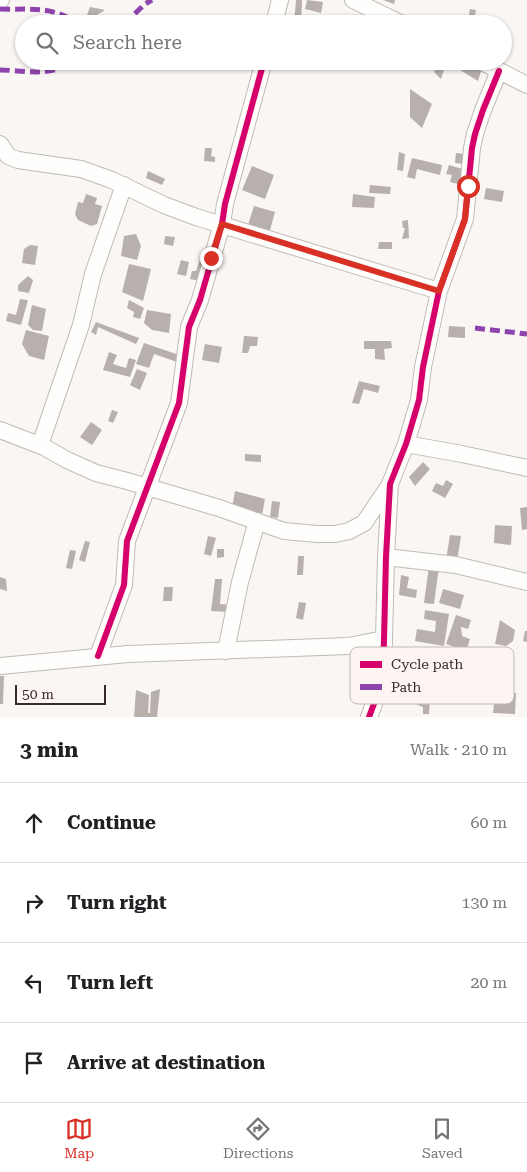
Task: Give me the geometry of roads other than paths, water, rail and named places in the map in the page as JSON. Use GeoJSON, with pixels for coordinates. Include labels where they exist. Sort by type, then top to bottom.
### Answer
{"type":"FeatureCollection","features":[{"type":"Feature","properties":{"kind":"street"},"geometry":{"type":"LineString","coordinates":[[276,15],[280,0]]}},
{"type":"Feature","properties":{"kind":"street"},"geometry":{"type":"LineString","coordinates":[[353,0],[384,15]]}},
{"type":"Feature","properties":{"kind":"street"},"geometry":{"type":"LineString","coordinates":[[98,656],[124,586],[127,541],[146,486],[179,403],[190,327],[200,300],[222,224],[225,204],[262,70]]}},
{"type":"Feature","properties":{"kind":"street"},"geometry":{"type":"LineString","coordinates":[[0,430],[40,445],[96,473],[146,486],[256,521],[284,532],[335,534],[349,531],[364,523],[390,484],[406,444],[419,400],[439,291],[465,219],[472,148],[483,110],[499,71],[527,85]]}},
{"type":"Feature","properties":{"kind":"street"},"geometry":{"type":"LineString","coordinates":[[0,144],[8,156],[18,160],[81,169],[124,185],[164,206],[439,291]]}},
{"type":"Feature","properties":{"kind":"street"},"geometry":{"type":"LineString","coordinates":[[40,445],[81,326],[93,274],[124,185]]}},
{"type":"Feature","properties":{"kind":"street"},"geometry":{"type":"LineString","coordinates":[[406,444],[527,468]]}},
{"type":"Feature","properties":{"kind":"street"},"geometry":{"type":"LineString","coordinates":[[384,647],[390,484]]}},
{"type":"Feature","properties":{"kind":"street"},"geometry":{"type":"LineString","coordinates":[[226,651],[240,582],[256,521]]}},
{"type":"Feature","properties":{"kind":"street"},"geometry":{"type":"LineString","coordinates":[[364,523],[387,527]]}},
{"type":"Feature","properties":{"kind":"street"},"geometry":{"type":"LineString","coordinates":[[386,557],[456,565],[527,582]]}},
{"type":"Feature","properties":{"kind":"street"},"geometry":{"type":"LineString","coordinates":[[0,666],[98,656],[348,646],[384,639]]}},
{"type":"Feature","properties":{"kind":"street"},"geometry":{"type":"LineString","coordinates":[[369,717],[374,704]]}}]}
